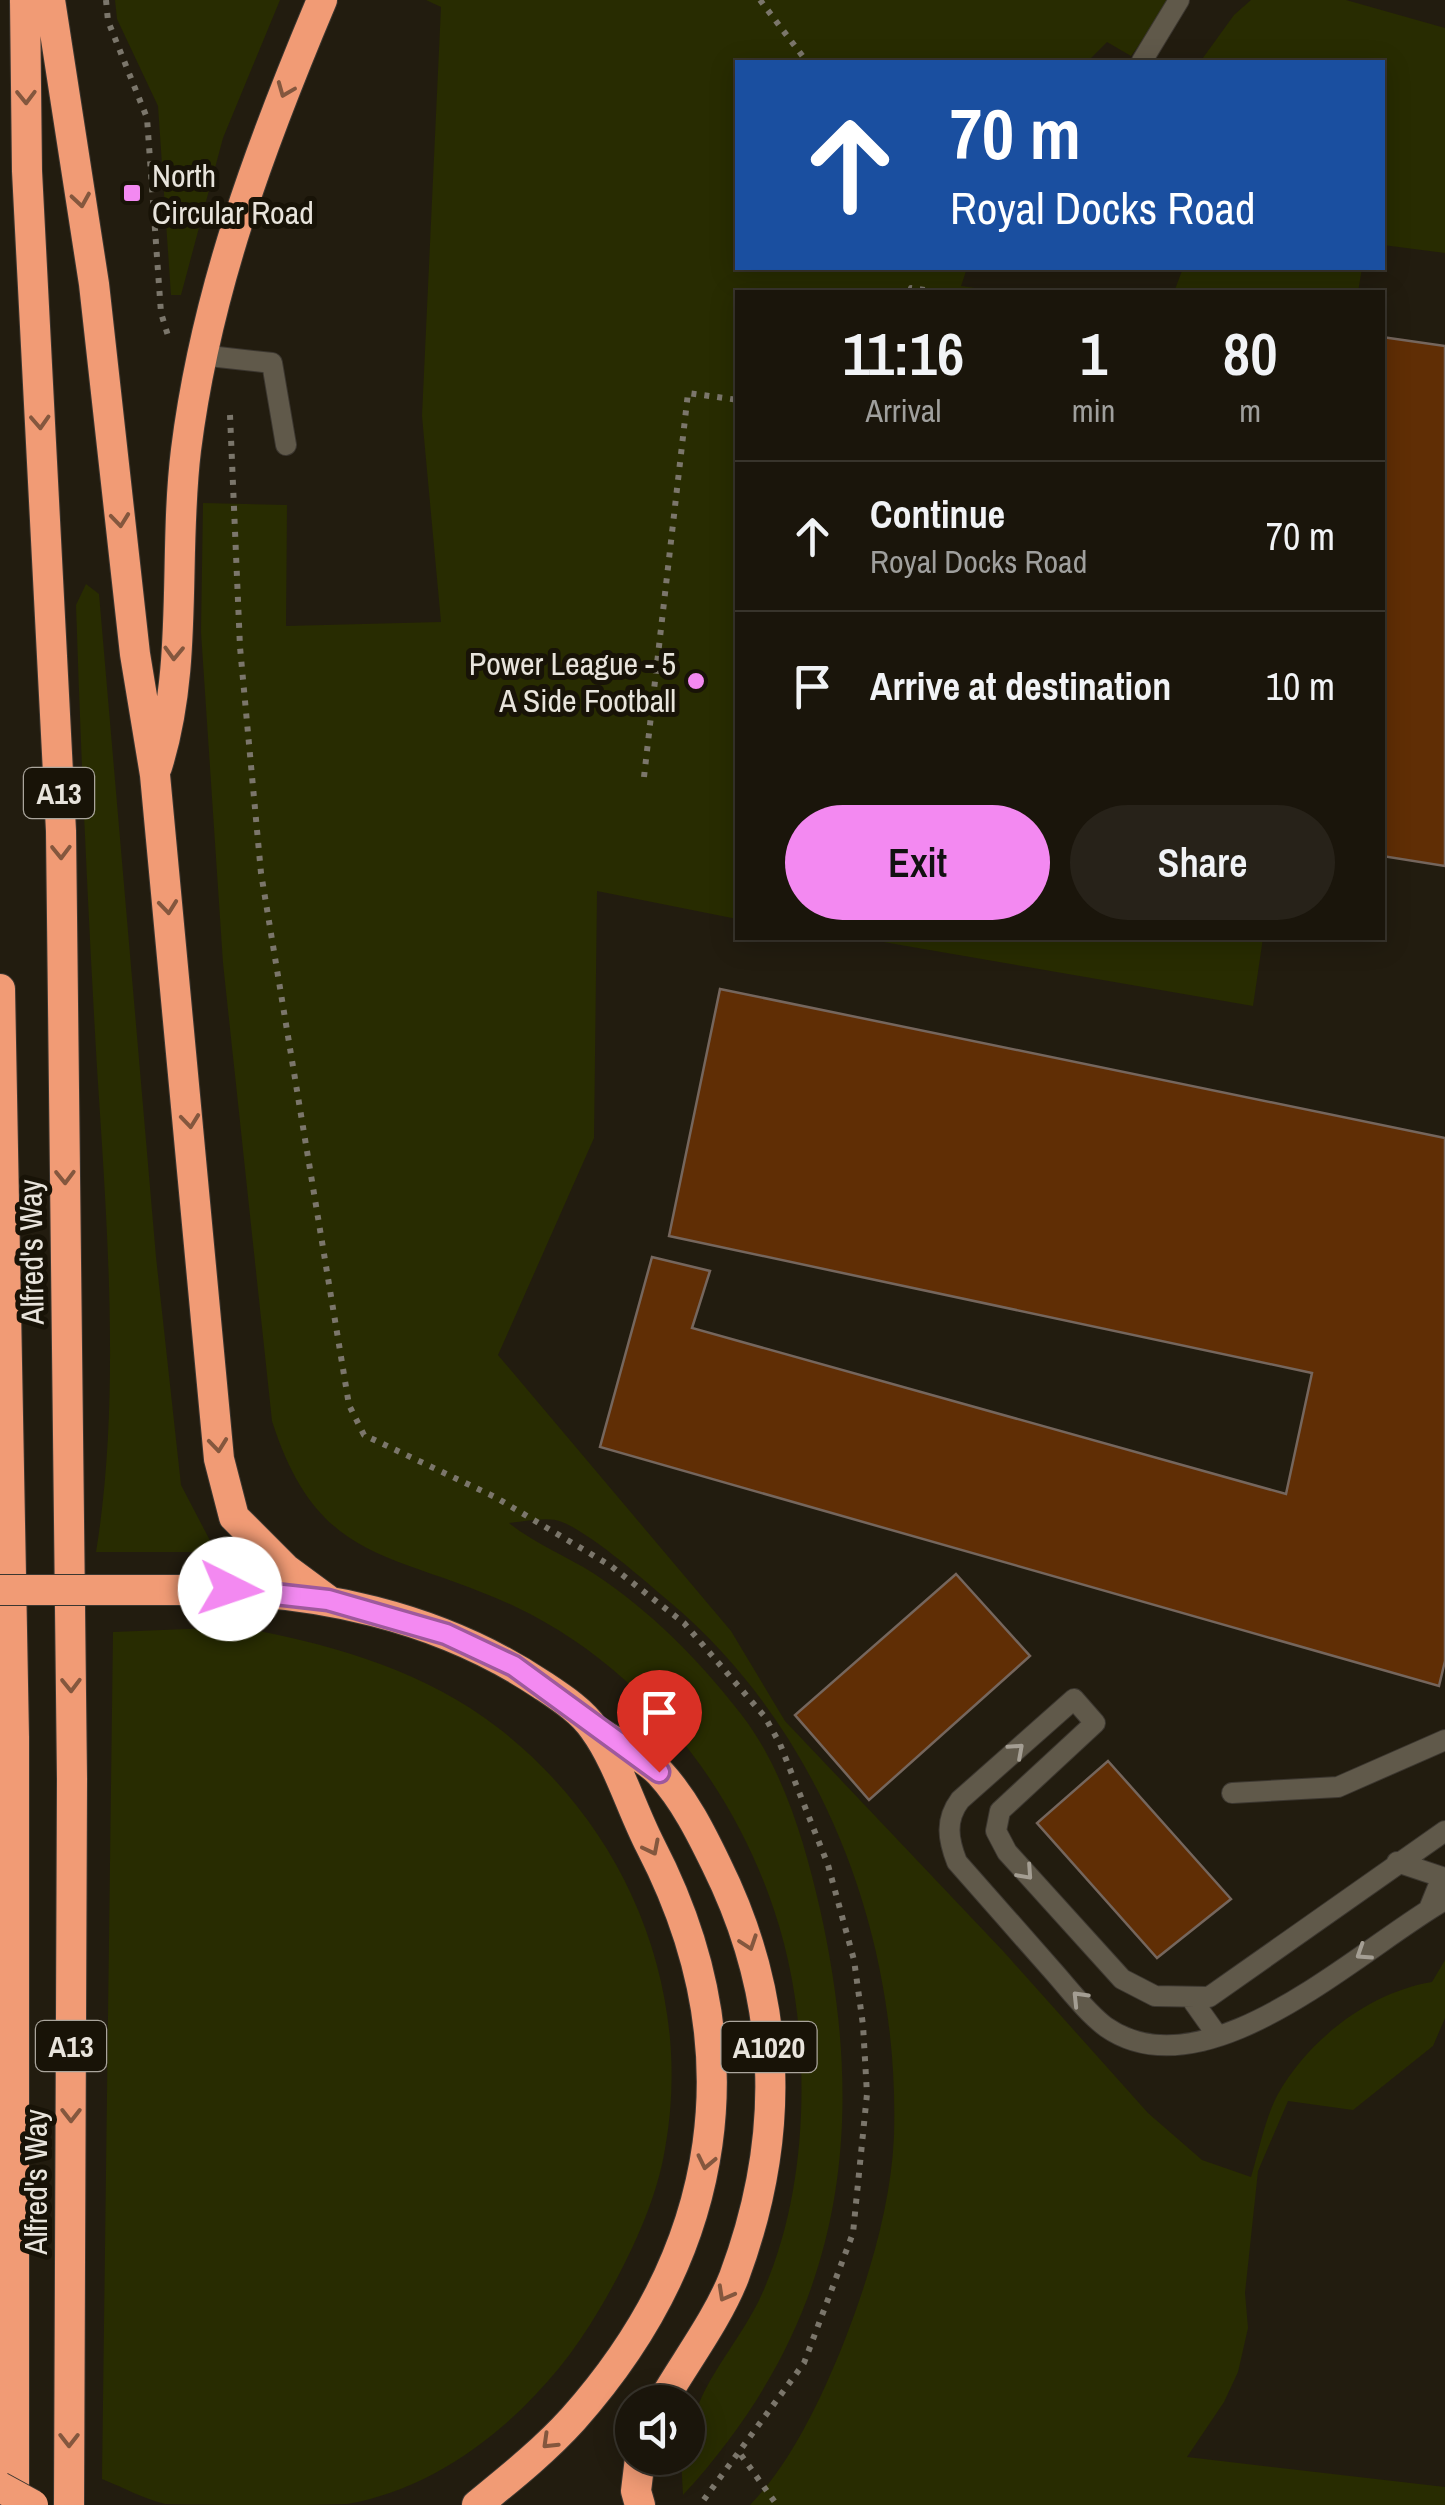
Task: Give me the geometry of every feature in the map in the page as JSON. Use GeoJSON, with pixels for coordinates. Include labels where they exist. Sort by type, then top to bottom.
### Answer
{"type":"FeatureCollection","features":[{"type":"Feature","properties":{"kind":"highway","name":"Alfred's Way"},"geometry":{"type":"LineString","coordinates":[[25,0],[27,170],[61,832],[72,1778],[69,2505]]}},
{"type":"Feature","properties":{"kind":"highway"},"geometry":{"type":"LineString","coordinates":[[50,0],[94,284],[135,654],[155,775],[219,1460],[234,1517],[286,1569],[328,1600]]}},
{"type":"Feature","properties":{"kind":"highway"},"geometry":{"type":"LineString","coordinates":[[155,775],[172,721],[187,352],[252,173],[322,0]]}},
{"type":"Feature","properties":{"kind":"highway","name":"Alfred's Way"},"geometry":{"type":"LineString","coordinates":[[0,989],[14,1737],[14,2505]]}},
{"type":"Feature","properties":{"kind":"highway"},"geometry":{"type":"LineString","coordinates":[[0,1590],[255,1589],[328,1600],[446,1634],[480,1650],[565,1701],[594,1729],[675,1894],[690,1938],[713,2061],[711,2136],[681,2246],[654,2304],[574,2418],[477,2505]]}},
{"type":"Feature","properties":{"kind":"highway","name":"A1020"},"geometry":{"type":"LineString","coordinates":[[594,1729],[659,1772],[696,1824],[736,1903],[761,1978],[768,2026],[771,2116],[755,2206],[733,2280],[672,2385]]}},
{"type":"Feature","properties":{"kind":"highway"},"geometry":{"type":"LineString","coordinates":[[638,2475],[640,2505]]}},
{"type":"Feature","properties":{"kind":"highway"},"geometry":{"type":"LineString","coordinates":[[0,2487],[33,2505]]}},
{"type":"Feature","properties":{"kind":"lane"},"geometry":{"type":"LineString","coordinates":[[1143,60],[1179,0]]}},
{"type":"Feature","properties":{"kind":"lane"},"geometry":{"type":"LineString","coordinates":[[187,352],[272,363],[286,444]]}},
{"type":"Feature","properties":{"kind":"lane"},"geometry":{"type":"LineString","coordinates":[[1398,1862],[1442,1877],[1437,1905],[1244,2030],[1196,2044],[1141,2042],[1106,2026],[957,1862],[949,1842],[950,1814],[960,1800],[1074,1699],[1096,1724],[1000,1811],[996,1831],[1006,1852],[1122,1979],[1155,1996],[1209,1997],[1398,1862],[1445,1831]]}},
{"type":"Feature","properties":{"kind":"lane"},"geometry":{"type":"LineString","coordinates":[[1232,1794],[1338,1787],[1445,1740]]}},
{"type":"Feature","properties":{"kind":"lane"},"geometry":{"type":"LineString","coordinates":[[1190,1997],[1217,2035],[1196,2044]]}},
{"type":"Feature","properties":{"kind":"path"},"geometry":{"type":"LineString","coordinates":[[106,0],[108,21],[146,118],[161,314],[187,352]]}},
{"type":"Feature","properties":{"kind":"path"},"geometry":{"type":"LineString","coordinates":[[760,0],[805,60]]}},
{"type":"Feature","properties":{"kind":"path"},"geometry":{"type":"LineString","coordinates":[[644,777],[688,394],[735,400]]}},
{"type":"Feature","properties":{"kind":"path"},"geometry":{"type":"LineString","coordinates":[[229,403],[240,647],[261,873],[349,1406],[364,1436]]}},
{"type":"Feature","properties":{"kind":"path"},"geometry":{"type":"LineString","coordinates":[[740,2455],[777,2505]]}},
{"type":"Feature","properties":{"kind":"green space"},"geometry":{"type":"Polygon","coordinates":[[[115,0],[280,0],[223,138],[181,295],[171,295],[158,106],[117,19],[115,0]]]}},
{"type":"Feature","properties":{"kind":"green space"},"geometry":{"type":"Polygon","coordinates":[[[426,0],[1172,0],[1131,56],[1107,42],[1089,60],[735,60],[735,270],[966,270],[961,286],[989,290],[735,290],[735,919],[597,891],[594,1138],[498,1355],[731,1631],[785,1721],[1004,1952],[1148,2113],[1202,2160],[1251,2177],[1273,2103],[1306,2055],[1364,2007],[1409,1987],[1432,1982],[1445,1960],[1445,2018],[1433,2046],[1353,2110],[1288,2101],[1258,2171],[1245,2293],[1248,2328],[1238,2372],[1224,2402],[1187,2457],[1445,2487],[1445,2505],[750,2505],[792,2449],[826,2385],[862,2293],[883,2215],[894,2136],[892,2061],[883,1987],[866,1914],[842,1843],[810,1776],[771,1713],[724,1655],[671,1603],[574,1528],[550,1519],[509,1523],[593,1573],[654,1620],[741,1714],[780,1782],[820,1909],[835,1991],[842,2071],[841,2147],[830,2221],[809,2293],[779,2362],[737,2429],[705,2468],[705,2391],[761,2296],[785,2229],[798,2157],[802,2084],[797,2013],[786,1951],[767,1889],[740,1830],[707,1775],[668,1724],[622,1678],[572,1639],[516,1607],[366,1548],[338,1529],[313,1504],[291,1469],[272,1421],[223,963],[201,632],[203,503],[287,505],[286,626],[441,622],[422,416],[441,7],[426,0]]]}},
{"type":"Feature","properties":{"kind":"green space"},"geometry":{"type":"Polygon","coordinates":[[[1251,0],[1346,0],[1445,28],[1445,253],[1385,245],[1385,60],[1201,60],[1234,15],[1251,0]]]}},
{"type":"Feature","properties":{"kind":"green space"},"geometry":{"type":"Polygon","coordinates":[[[1182,270],[1362,270],[1358,290],[1175,290],[1182,270]]]}},
{"type":"Feature","properties":{"kind":"green space"},"geometry":{"type":"Polygon","coordinates":[[[86,584],[99,594],[156,1257],[181,1485],[216,1552],[96,1552],[108,1434],[110,1311],[76,605],[86,584]]]}},
{"type":"Feature","properties":{"kind":"green space"},"geometry":{"type":"Polygon","coordinates":[[[872,940],[1263,940],[1253,1006],[872,940]]]}},
{"type":"Feature","properties":{"kind":"green space"},"geometry":{"type":"Polygon","coordinates":[[[237,1627],[306,1641],[406,1675],[468,1707],[542,1767],[582,1812],[614,1862],[640,1915],[659,1971],[669,2029],[671,2089],[665,2149],[655,2191],[620,2273],[578,2343],[524,2406],[460,2458],[424,2479],[347,2504],[165,2504],[102,2479],[113,1632],[237,1627]]]}},
{"type":"Feature","properties":{"kind":"green space"},"geometry":{"type":"Polygon","coordinates":[[[682,2475],[699,2475],[683,2495],[682,2475]]]}},
{"type":"Feature","properties":{"kind":"building"},"geometry":{"type":"Polygon","coordinates":[[[1385,337],[1445,346],[1445,866],[1385,856],[1385,337]]]}},
{"type":"Feature","properties":{"kind":"building"},"geometry":{"type":"Polygon","coordinates":[[[720,989],[1445,1138],[1445,1661],[1439,1686],[600,1447],[652,1257],[710,1271],[692,1328],[1286,1494],[1312,1373],[669,1236],[720,989]]]}},
{"type":"Feature","properties":{"kind":"building"},"geometry":{"type":"Polygon","coordinates":[[[956,1574],[1030,1656],[869,1800],[795,1715],[956,1574]]]}},
{"type":"Feature","properties":{"kind":"building"},"geometry":{"type":"Polygon","coordinates":[[[1108,1761],[1231,1899],[1157,1958],[1037,1823],[1108,1761]]]}},
{"type":"Feature","properties":{"kind":"place","name":"North Circular Road"},"geometry":{"type":"Point","coordinates":[132,193]}},
{"type":"Feature","properties":{"kind":"place","name":"Power League - 5 A Side Football"},"geometry":{"type":"Point","coordinates":[696,681]}},
{"type":"Feature","properties":{"kind":"route"},"geometry":{"type":"LineString","coordinates":[[230,1589],[328,1600],[446,1634],[514,1666],[565,1701],[594,1729],[659,1772]]}}]}
